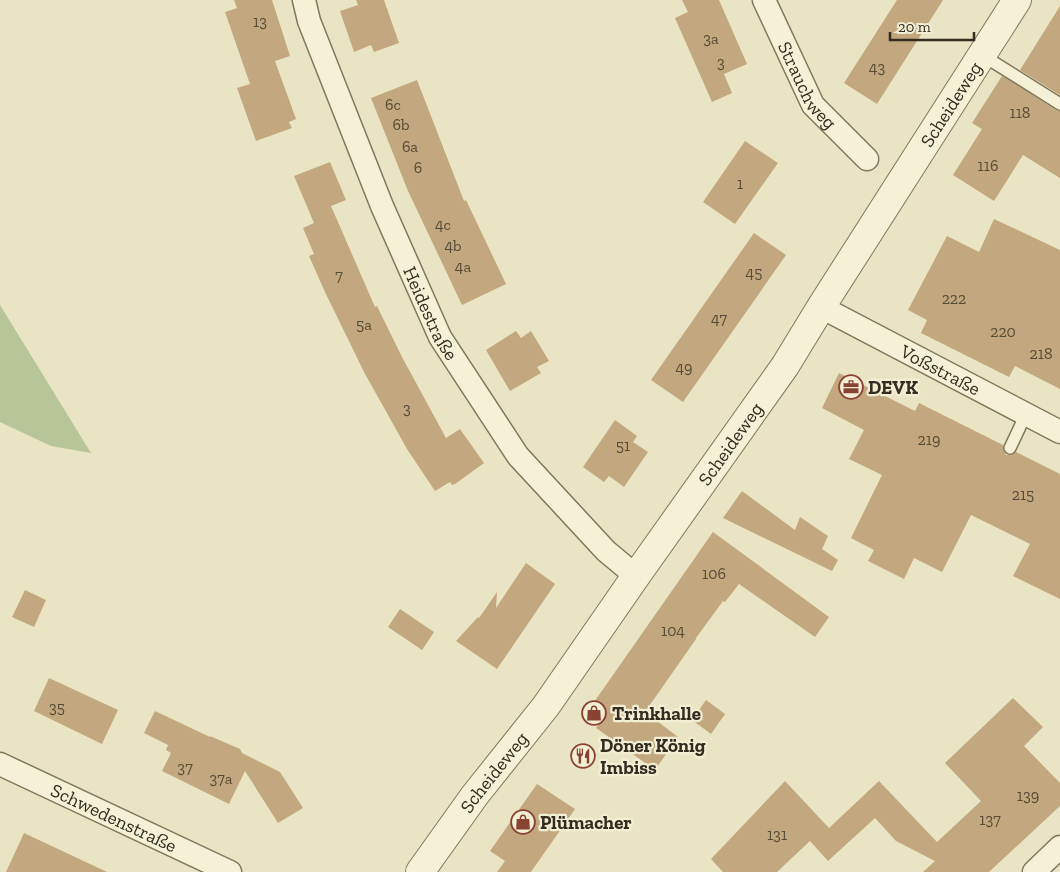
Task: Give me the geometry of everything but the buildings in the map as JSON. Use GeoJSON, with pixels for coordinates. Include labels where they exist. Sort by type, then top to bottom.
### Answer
{"type":"FeatureCollection","features":[{"type":"Feature","properties":{"kind":"street","name":"Heidestraße"},"geometry":{"type":"LineString","coordinates":[[304,0],[309,21],[382,206],[440,336],[518,456],[606,551],[636,576]]}},
{"type":"Feature","properties":{"kind":"street","name":"Strauchweg"},"geometry":{"type":"LineString","coordinates":[[764,0],[813,105],[867,159]]}},
{"type":"Feature","properties":{"kind":"street","name":"Scheideweg"},"geometry":{"type":"LineString","coordinates":[[420,872],[475,795],[546,706],[785,366],[1016,0]]}},
{"type":"Feature","properties":{"kind":"street","name":"Voßstraße"},"geometry":{"type":"LineString","coordinates":[[822,307],[1060,432]]}},
{"type":"Feature","properties":{"kind":"street","name":"Schwedenstraße"},"geometry":{"type":"LineString","coordinates":[[0,764],[230,872]]}},
{"type":"Feature","properties":{"kind":"street"},"geometry":{"type":"LineString","coordinates":[[1034,872],[1060,848]]}},
{"type":"Feature","properties":{"kind":"lane"},"geometry":{"type":"LineString","coordinates":[[982,55],[1060,104]]}},
{"type":"Feature","properties":{"kind":"lane"},"geometry":{"type":"LineString","coordinates":[[1010,448],[1026,414]]}},
{"type":"Feature","properties":{"kind":"green space"},"geometry":{"type":"Polygon","coordinates":[[[0,305],[91,453],[51,446],[0,422],[0,305]]]}},
{"type":"Feature","properties":{"kind":"place","name":"DEVK"},"geometry":{"type":"Point","coordinates":[851,387]}},
{"type":"Feature","properties":{"kind":"place","name":"Trinkhalle"},"geometry":{"type":"Point","coordinates":[594,713]}},
{"type":"Feature","properties":{"kind":"place","name":"Döner König Imbiss"},"geometry":{"type":"Point","coordinates":[583,756]}},
{"type":"Feature","properties":{"kind":"place","name":"Plümacher"},"geometry":{"type":"Point","coordinates":[523,822]}}]}
